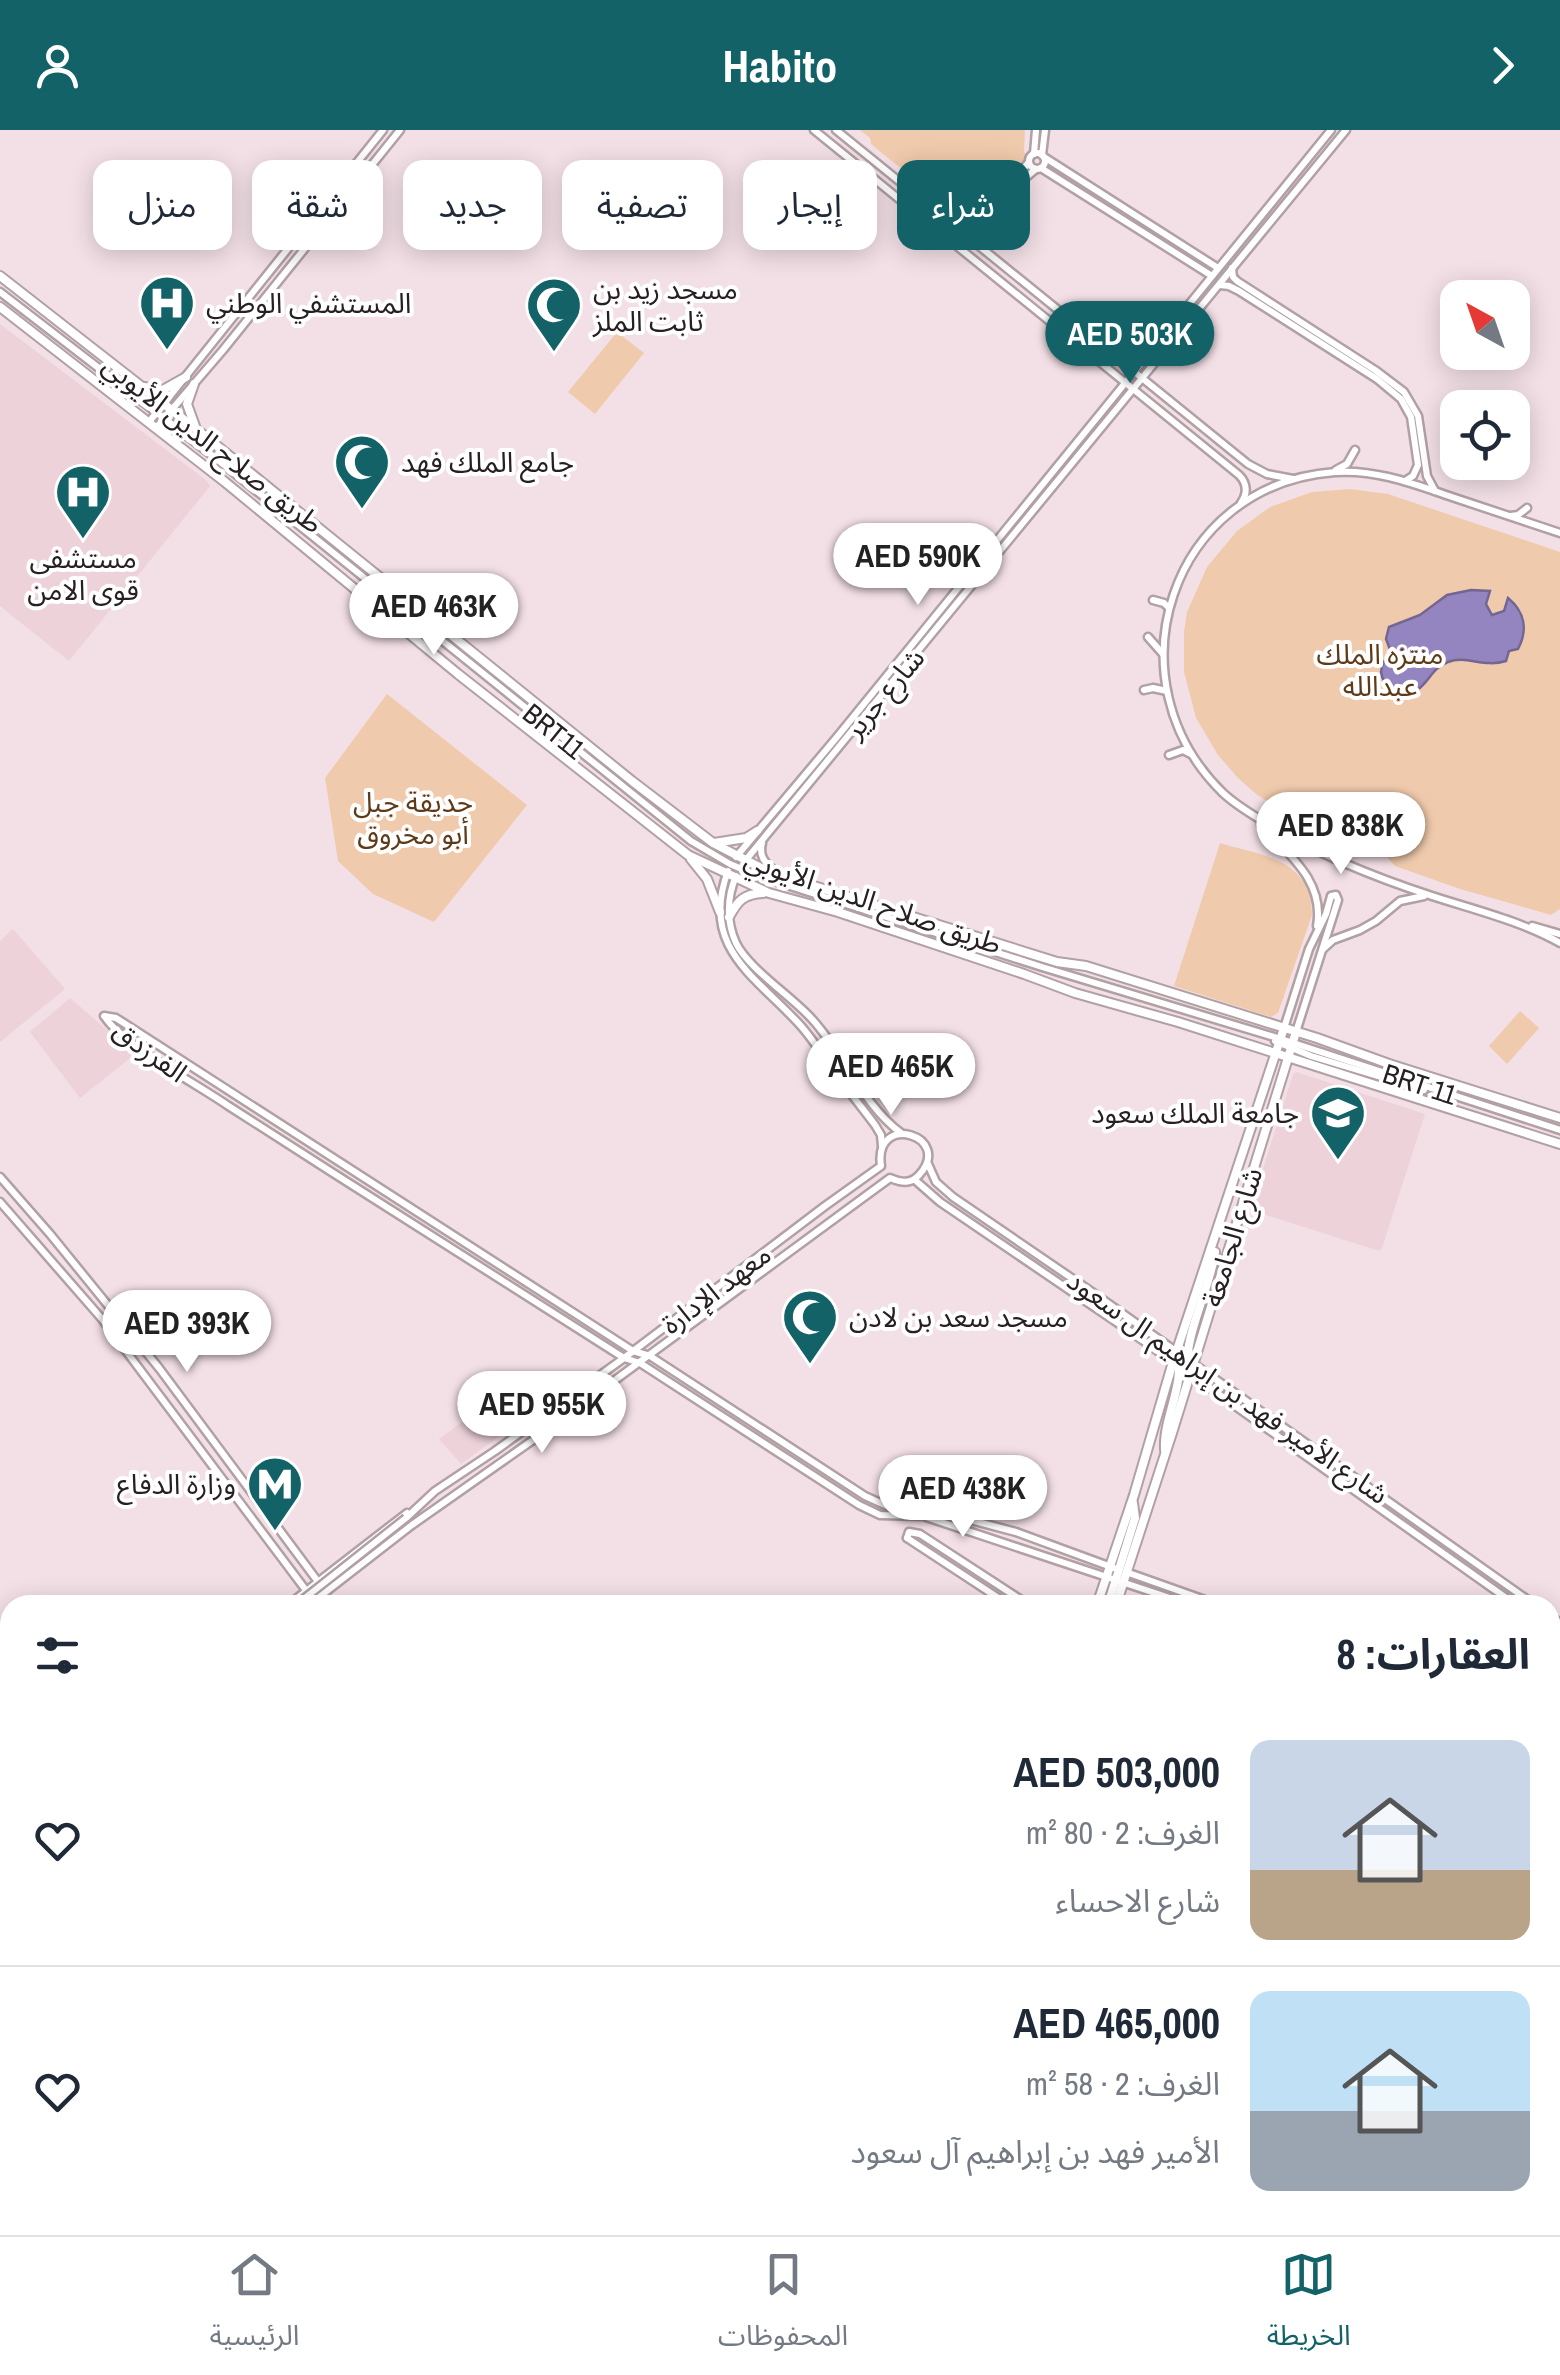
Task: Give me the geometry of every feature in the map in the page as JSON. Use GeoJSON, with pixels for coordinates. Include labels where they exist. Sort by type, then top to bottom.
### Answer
{"type":"FeatureCollection","features":[{"type":"Feature","properties":{"kind":"main road"},"geometry":{"type":"LineString","coordinates":[[153,425],[239,307],[383,130]]}},
{"type":"Feature","properties":{"kind":"main road"},"geometry":{"type":"LineString","coordinates":[[164,411],[194,384],[400,130]]}},
{"type":"Feature","properties":{"kind":"main road"},"geometry":{"type":"LineString","coordinates":[[814,130],[1242,478],[1245,497],[1188,556],[1169,608],[1163,654],[1167,691],[1178,728],[1192,754],[1224,794],[1253,815],[1371,876],[1560,934]]}},
{"type":"Feature","properties":{"kind":"main road"},"geometry":{"type":"LineString","coordinates":[[836,130],[897,179]]}},
{"type":"Feature","properties":{"kind":"main road"},"geometry":{"type":"LineString","coordinates":[[1036,130],[1039,168],[1212,276]]}},
{"type":"Feature","properties":{"kind":"main road"},"geometry":{"type":"LineString","coordinates":[[1030,166],[1037,157],[1045,130]]}},
{"type":"Feature","properties":{"kind":"main road"},"geometry":{"type":"LineString","coordinates":[[1037,157],[1218,268],[1331,130]]}},
{"type":"Feature","properties":{"kind":"main road","name":"شارع جرير"},"geometry":{"type":"LineString","coordinates":[[761,834],[1346,130]]}},
{"type":"Feature","properties":{"kind":"main road"},"geometry":{"type":"LineString","coordinates":[[1030,174],[1044,164],[1037,157]]}},
{"type":"Feature","properties":{"kind":"main road"},"geometry":{"type":"LineString","coordinates":[[1139,230],[1146,226],[1143,219]]}},
{"type":"Feature","properties":{"kind":"main road"},"geometry":{"type":"LineString","coordinates":[[1148,236],[1146,228],[1154,226]]}},
{"type":"Feature","properties":{"kind":"main road"},"geometry":{"type":"LineString","coordinates":[[984,250],[1248,464],[1266,474],[1294,480]]}},
{"type":"Feature","properties":{"kind":"main road","name":"شارع جرير"},"geometry":{"type":"LineString","coordinates":[[735,867],[1218,268]]}},
{"type":"Feature","properties":{"kind":"main road"},"geometry":{"type":"LineString","coordinates":[[1232,268],[1237,286]]}},
{"type":"Feature","properties":{"kind":"main road","name":"طريق صلاح الدين الأيوبي"},"geometry":{"type":"LineString","coordinates":[[0,276],[139,386],[164,411],[198,430],[713,843],[735,867],[769,893],[1277,1054],[1291,1050],[1560,1144]]}},
{"type":"Feature","properties":{"kind":"main road"},"geometry":{"type":"LineString","coordinates":[[1218,285],[1237,286],[1246,291],[1376,370],[1404,392],[1418,416],[1421,459],[1436,492]]}},
{"type":"Feature","properties":{"kind":"main road","name":"BRT11"},"geometry":{"type":"LineString","coordinates":[[0,292],[164,411],[691,841],[735,867]]}},
{"type":"Feature","properties":{"kind":"main road","name":"طريق صلاح الدين الأيوبي"},"geometry":{"type":"LineString","coordinates":[[0,307],[153,425],[458,674],[688,855],[1057,962],[1086,966],[1560,1118]]}},
{"type":"Feature","properties":{"kind":"main road"},"geometry":{"type":"LineString","coordinates":[[1113,371],[1124,371],[1121,361]]}},
{"type":"Feature","properties":{"kind":"main road"},"geometry":{"type":"LineString","coordinates":[[1142,362],[1142,372],[1151,368]]}},
{"type":"Feature","properties":{"kind":"main road"},"geometry":{"type":"LineString","coordinates":[[139,386],[163,390],[186,377]]}},
{"type":"Feature","properties":{"kind":"main road"},"geometry":{"type":"LineString","coordinates":[[194,384],[187,408],[198,430]]}},
{"type":"Feature","properties":{"kind":"main road"},"geometry":{"type":"LineString","coordinates":[[1146,398],[1143,388],[1156,388]]}},
{"type":"Feature","properties":{"kind":"main road"},"geometry":{"type":"LineString","coordinates":[[1118,392],[1126,389],[1126,399]]}},
{"type":"Feature","properties":{"kind":"main road"},"geometry":{"type":"LineString","coordinates":[[1333,472],[1347,464],[1355,450]]}},
{"type":"Feature","properties":{"kind":"main road"},"geometry":{"type":"LineString","coordinates":[[1404,481],[1416,472],[1421,459]]}},
{"type":"Feature","properties":{"kind":"main road"},"geometry":{"type":"LineString","coordinates":[[1239,504],[1294,480],[1333,472],[1366,472],[1560,533]]}},
{"type":"Feature","properties":{"kind":"main road"},"geometry":{"type":"LineString","coordinates":[[1510,516],[1522,514],[1527,508]]}},
{"type":"Feature","properties":{"kind":"main road"},"geometry":{"type":"LineString","coordinates":[[1153,600],[1169,608]]}},
{"type":"Feature","properties":{"kind":"main road"},"geometry":{"type":"LineString","coordinates":[[1148,637],[1163,654]]}},
{"type":"Feature","properties":{"kind":"main road"},"geometry":{"type":"LineString","coordinates":[[1144,690],[1167,691]]}},
{"type":"Feature","properties":{"kind":"main road"},"geometry":{"type":"LineString","coordinates":[[1169,755],[1183,750],[1192,754]]}},
{"type":"Feature","properties":{"kind":"main road"},"geometry":{"type":"LineString","coordinates":[[1253,815],[1312,882],[1318,914],[1312,943]]}},
{"type":"Feature","properties":{"kind":"main road"},"geometry":{"type":"LineString","coordinates":[[713,843],[761,834],[762,858],[780,879]]}},
{"type":"Feature","properties":{"kind":"main road"},"geometry":{"type":"LineString","coordinates":[[688,855],[707,879],[740,951],[814,1021],[881,1115],[902,1133]]}},
{"type":"Feature","properties":{"kind":"main road"},"geometry":{"type":"LineString","coordinates":[[735,867],[723,932],[735,959],[804,1030],[872,1121],[881,1135],[882,1146]]}},
{"type":"Feature","properties":{"kind":"main road","name":"BRT 11"},"geometry":{"type":"LineString","coordinates":[[780,879],[1281,1041],[1291,1050],[1560,1130]]}},
{"type":"Feature","properties":{"kind":"main road"},"geometry":{"type":"LineString","coordinates":[[724,914],[750,894],[769,893]]}},
{"type":"Feature","properties":{"kind":"main road","name":"شارع الجامعة"},"geometry":{"type":"LineString","coordinates":[[1104,1595],[1115,1580],[1165,1454],[1190,1374],[1182,1361],[1216,1237],[1312,943],[1331,896],[1336,895],[1338,900],[1291,1050],[1182,1361],[1132,1499],[1115,1580],[1116,1595]]}},
{"type":"Feature","properties":{"kind":"main road"},"geometry":{"type":"LineString","coordinates":[[1322,950],[1333,940],[1376,921],[1400,900],[1430,895]]}},
{"type":"Feature","properties":{"kind":"main road"},"geometry":{"type":"LineString","coordinates":[[1511,921],[1560,943]]}},
{"type":"Feature","properties":{"kind":"main road","name":"الفرزدق"},"geometry":{"type":"LineString","coordinates":[[624,1358],[146,1052],[110,1026],[104,1016],[116,1018],[633,1351]]}},
{"type":"Feature","properties":{"kind":"main road"},"geometry":{"type":"LineString","coordinates":[[882,1146],[902,1133]]}},
{"type":"Feature","properties":{"kind":"main road","name":"شارع الأمير فهد بن إبراهيم ال سعود"},"geometry":{"type":"LineString","coordinates":[[902,1133],[914,1135],[925,1144],[936,1182],[953,1197],[1521,1595]]}},
{"type":"Feature","properties":{"kind":"main road","name":"معهد الإدارة"},"geometry":{"type":"LineString","coordinates":[[409,1521],[435,1491],[624,1358],[881,1166],[882,1146]]}},
{"type":"Feature","properties":{"kind":"main road"},"geometry":{"type":"LineString","coordinates":[[916,1180],[928,1164]]}},
{"type":"Feature","properties":{"kind":"main road"},"geometry":{"type":"LineString","coordinates":[[0,1176],[159,1368],[326,1595]]}},
{"type":"Feature","properties":{"kind":"main road","name":"معهد الإدارة"},"geometry":{"type":"LineString","coordinates":[[409,1521],[650,1356],[890,1178],[916,1180]]}},
{"type":"Feature","properties":{"kind":"main road","name":"شارع الأمير فهد بن إبراهيم ال سعود"},"geometry":{"type":"LineString","coordinates":[[916,1180],[944,1204],[1182,1361]]}},
{"type":"Feature","properties":{"kind":"main road"},"geometry":{"type":"LineString","coordinates":[[0,1202],[102,1319],[308,1595]]}},
{"type":"Feature","properties":{"kind":"main road"},"geometry":{"type":"LineString","coordinates":[[633,1351],[650,1356],[887,1506],[929,1508],[1016,1532],[1191,1595]]}},
{"type":"Feature","properties":{"kind":"main road"},"geometry":{"type":"LineString","coordinates":[[624,1358],[640,1363],[821,1482],[880,1515],[923,1516],[1161,1595]]}},
{"type":"Feature","properties":{"kind":"main road"},"geometry":{"type":"LineString","coordinates":[[1165,1454],[1166,1424],[1182,1361]]}},
{"type":"Feature","properties":{"kind":"main road","name":"شارع الأمير فهد بن إبراهيم ال سعود"},"geometry":{"type":"LineString","coordinates":[[1190,1374],[1502,1595]]}},
{"type":"Feature","properties":{"kind":"main road"},"geometry":{"type":"LineString","coordinates":[[333,1595],[344,1579],[457,1497],[465,1486]]}},
{"type":"Feature","properties":{"kind":"main road"},"geometry":{"type":"LineString","coordinates":[[302,1595],[435,1491]]}},
{"type":"Feature","properties":{"kind":"main road"},"geometry":{"type":"LineString","coordinates":[[325,1595],[409,1521]]}},
{"type":"Feature","properties":{"kind":"main road"},"geometry":{"type":"LineString","coordinates":[[306,1595],[409,1521]]}},
{"type":"Feature","properties":{"kind":"main road"},"geometry":{"type":"LineString","coordinates":[[995,1595],[907,1538],[909,1532],[920,1534],[1014,1595]]}},
{"type":"Feature","properties":{"kind":"main road"},"geometry":{"type":"LineString","coordinates":[[950,1566],[955,1557]]}},
{"type":"Feature","properties":{"kind":"main road"},"geometry":{"type":"LineString","coordinates":[[334,1569],[344,1579]]}},
{"type":"Feature","properties":{"kind":"main road"},"geometry":{"type":"LineString","coordinates":[[1111,1595],[1115,1580]]}},
{"type":"Feature","properties":{"kind":"shaded area","name":"مستشفى قوى الامن"},"geometry":{"type":"Polygon","coordinates":[[[0,324],[210,486],[69,661],[0,606],[0,324]]]}},
{"type":"Feature","properties":{"kind":"shaded area"},"geometry":{"type":"Polygon","coordinates":[[[1490,591],[1486,604],[1492,615],[1504,611],[1508,598],[1514,603],[1523,622],[1518,649],[1509,651],[1506,661],[1498,663],[1448,662],[1412,693],[1403,695],[1404,690],[1395,688],[1393,692],[1381,672],[1391,652],[1386,639],[1389,627],[1420,615],[1447,595],[1490,591]]]}},
{"type":"Feature","properties":{"kind":"shaded area"},"geometry":{"type":"Polygon","coordinates":[[[13,929],[65,989],[0,1042],[0,941],[13,929]]]}},
{"type":"Feature","properties":{"kind":"shaded area"},"geometry":{"type":"Polygon","coordinates":[[[70,998],[135,1054],[80,1098],[30,1032],[70,998]]]}},
{"type":"Feature","properties":{"kind":"shaded area","name":"جامعة الملك سعود"},"geometry":{"type":"Polygon","coordinates":[[[1296,1072],[1425,1114],[1379,1251],[1250,1210],[1296,1072]]]}},
{"type":"Feature","properties":{"kind":"shaded area"},"geometry":{"type":"Polygon","coordinates":[[[504,1391],[524,1418],[461,1464],[439,1439],[504,1391]]]}},
{"type":"Feature","properties":{"kind":"green space"},"geometry":{"type":"Polygon","coordinates":[[[860,130],[1025,130],[1024,152],[1029,157],[897,160],[897,165],[871,144],[860,130]]]}},
{"type":"Feature","properties":{"kind":"green space"},"geometry":{"type":"Polygon","coordinates":[[[617,332],[644,353],[595,414],[568,392],[617,332]]]}},
{"type":"Feature","properties":{"kind":"green space","name":"منتزه الملك عبدالله"},"geometry":{"type":"Polygon","coordinates":[[[1350,489],[1388,494],[1560,552],[1560,909],[1551,915],[1395,866],[1377,846],[1295,819],[1238,778],[1218,755],[1196,718],[1184,672],[1184,632],[1187,612],[1207,567],[1237,531],[1270,507],[1312,492],[1350,489]]]}},
{"type":"Feature","properties":{"kind":"green space","name":"حديقة جبل أبو مخروق"},"geometry":{"type":"Polygon","coordinates":[[[387,694],[527,805],[434,922],[373,894],[338,861],[325,778],[387,694]]]}},
{"type":"Feature","properties":{"kind":"green space"},"geometry":{"type":"Polygon","coordinates":[[[1220,843],[1282,863],[1304,882],[1310,896],[1312,915],[1278,1013],[1271,1017],[1174,986],[1220,843]]]}},
{"type":"Feature","properties":{"kind":"green space"},"geometry":{"type":"Polygon","coordinates":[[[1520,1011],[1539,1028],[1507,1064],[1489,1046],[1520,1011]]]}},
{"type":"Feature","properties":{"kind":"place","name":"المستشفي الوطني"},"geometry":{"type":"Point","coordinates":[167,352]}},
{"type":"Feature","properties":{"kind":"place","name":"مسجد زيد بن ثابت الملز"},"geometry":{"type":"Point","coordinates":[554,354]}},
{"type":"Feature","properties":{"kind":"place","name":"جامع الملك فهد"},"geometry":{"type":"Point","coordinates":[362,511]}},
{"type":"Feature","properties":{"kind":"place","name":"مستشفى قوى الامن"},"geometry":{"type":"Point","coordinates":[83,541]}},
{"type":"Feature","properties":{"kind":"place","name":"جامعة الملك سعود"},"geometry":{"type":"Point","coordinates":[1338,1162]}},
{"type":"Feature","properties":{"kind":"place","name":"مسجد سعد بن لادن"},"geometry":{"type":"Point","coordinates":[810,1366]}},
{"type":"Feature","properties":{"kind":"place","name":"وزارة الدفاع"},"geometry":{"type":"Point","coordinates":[275,1533]}}]}
